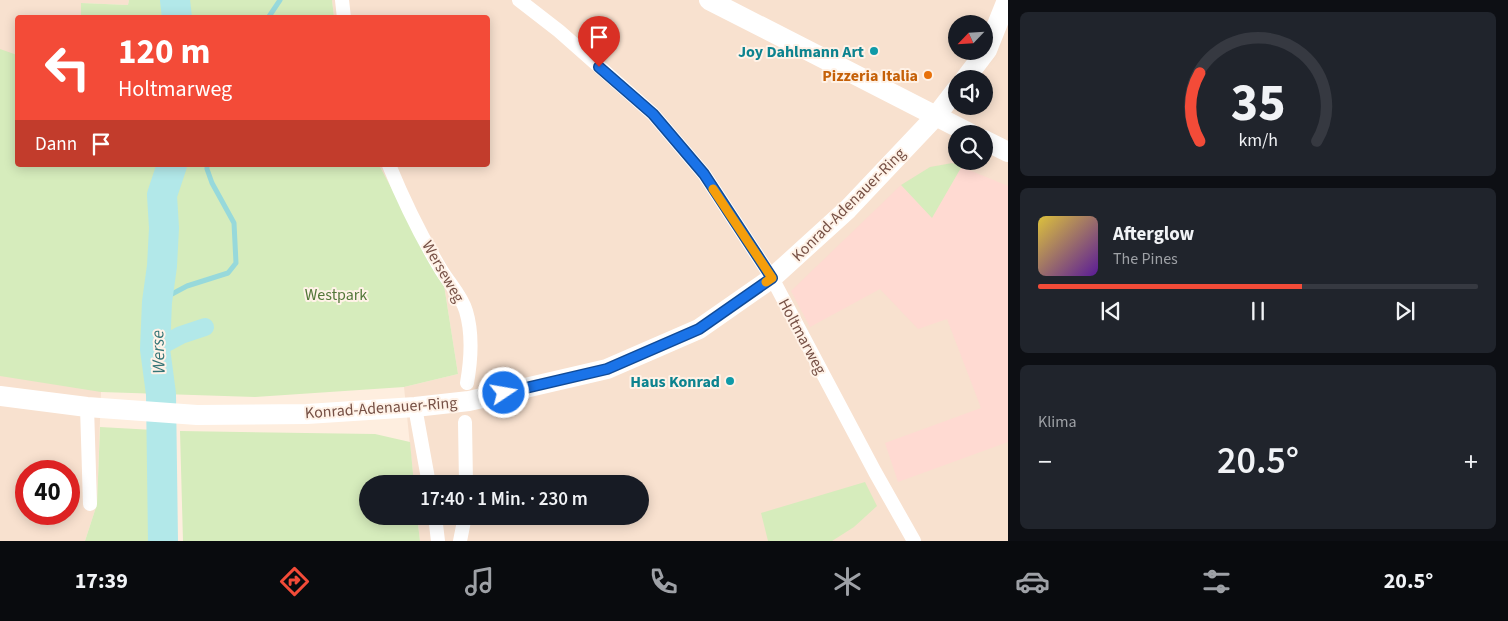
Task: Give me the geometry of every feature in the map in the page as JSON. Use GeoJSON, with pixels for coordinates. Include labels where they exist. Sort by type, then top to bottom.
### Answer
{"type":"FeatureCollection","features":[{"type":"Feature","properties":{"kind":"street"},"geometry":{"type":"LineString","coordinates":[[342,0],[344,15]]}},
{"type":"Feature","properties":{"kind":"street","name":"Holtmarweg"},"geometry":{"type":"LineString","coordinates":[[520,0],[559,31],[653,114],[704,174],[772,278],[875,472],[914,541]]}},
{"type":"Feature","properties":{"kind":"street"},"geometry":{"type":"LineString","coordinates":[[709,0],[954,125]]}},
{"type":"Feature","properties":{"kind":"street"},"geometry":{"type":"LineString","coordinates":[[972,70],[987,50],[1006,0]]}},
{"type":"Feature","properties":{"kind":"street","name":"Konrad-Adenauer-Ring"},"geometry":{"type":"LineString","coordinates":[[0,396],[116,410],[198,415],[307,414],[415,407],[469,401],[607,369],[699,329],[772,278],[848,209],[936,116],[948,100]]}},
{"type":"Feature","properties":{"kind":"street"},"geometry":{"type":"LineString","coordinates":[[993,144],[1008,152]]}},
{"type":"Feature","properties":{"kind":"street","name":"Werseweg"},"geometry":{"type":"LineString","coordinates":[[390,167],[396,183],[440,267],[466,308],[471,329],[470,364],[467,384]]}},
{"type":"Feature","properties":{"kind":"street"},"geometry":{"type":"LineString","coordinates":[[88,407],[90,504]]}},
{"type":"Feature","properties":{"kind":"street"},"geometry":{"type":"LineString","coordinates":[[415,407],[427,475]]}},
{"type":"Feature","properties":{"kind":"street"},"geometry":{"type":"LineString","coordinates":[[466,422],[466,475]]}},
{"type":"Feature","properties":{"kind":"street"},"geometry":{"type":"LineString","coordinates":[[436,525],[438,541]]}},
{"type":"Feature","properties":{"kind":"street"},"geometry":{"type":"LineString","coordinates":[[460,541],[463,525]]}},
{"type":"Feature","properties":{"kind":"shaded area"},"geometry":{"type":"Polygon","coordinates":[[[0,0],[129,0],[128,5],[81,3],[81,15],[15,15],[15,167],[19,167],[85,268],[101,392],[97,504],[85,541],[0,541],[0,0]]]}},
{"type":"Feature","properties":{"kind":"shaded area"},"geometry":{"type":"Polygon","coordinates":[[[332,0],[1008,0],[1008,541],[420,541],[418,525],[649,525],[649,475],[413,475],[404,387],[458,374],[444,285],[380,167],[490,167],[490,15],[334,15],[332,0]]]}},
{"type":"Feature","properties":{"kind":"shaded area"},"geometry":{"type":"Polygon","coordinates":[[[948,164],[948,170],[969,170],[1008,186],[1008,442],[898,482],[885,443],[981,408],[947,319],[918,329],[880,289],[810,327],[791,291],[901,185],[930,167],[948,164]]]}},
{"type":"Feature","properties":{"kind":"green space"},"geometry":{"type":"Polygon","coordinates":[[[129,0],[332,0],[334,15],[81,15],[81,3],[128,5],[129,0]]]}},
{"type":"Feature","properties":{"kind":"green space","name":"Westpark"},"geometry":{"type":"Polygon","coordinates":[[[0,49],[15,54],[15,167],[380,167],[444,285],[458,374],[404,387],[255,397],[101,392],[0,376],[0,49]]]}},
{"type":"Feature","properties":{"kind":"green space"},"geometry":{"type":"Polygon","coordinates":[[[948,164],[948,170],[960,170],[932,218],[901,185],[930,167],[948,164]]]}},
{"type":"Feature","properties":{"kind":"green space"},"geometry":{"type":"Polygon","coordinates":[[[100,427],[172,431],[173,541],[85,541],[97,504],[100,427]]]}},
{"type":"Feature","properties":{"kind":"green space"},"geometry":{"type":"Polygon","coordinates":[[[180,431],[375,434],[410,442],[413,475],[359,475],[359,525],[418,525],[420,541],[183,541],[180,431]]]}},
{"type":"Feature","properties":{"kind":"green space"},"geometry":{"type":"Polygon","coordinates":[[[865,482],[877,506],[854,527],[832,541],[768,541],[761,513],[865,482]]]}},
{"type":"Feature","properties":{"kind":"waterway","name":"Werse"},"geometry":{"type":"LineString","coordinates":[[175,0],[177,15]]}},
{"type":"Feature","properties":{"kind":"waterway"},"geometry":{"type":"LineString","coordinates":[[270,15],[280,0]]}},
{"type":"Feature","properties":{"kind":"waterway","name":"Werse"},"geometry":{"type":"LineString","coordinates":[[163,541],[161,394],[155,349],[164,228],[162,195],[171,167]]}},
{"type":"Feature","properties":{"kind":"waterway"},"geometry":{"type":"LineString","coordinates":[[157,302],[187,286],[228,273],[236,263],[234,223],[212,183],[207,167]]}},
{"type":"Feature","properties":{"kind":"waterway"},"geometry":{"type":"LineString","coordinates":[[155,349],[181,335],[205,327]]}},
{"type":"Feature","properties":{"kind":"slow traffic"},"geometry":{"type":"LineString","coordinates":[[713,189],[772,278],[766,282]]}},
{"type":"Feature","properties":{"kind":"place","name":"Joy Dahlmann Art"},"geometry":{"type":"Point","coordinates":[874,51]}},
{"type":"Feature","properties":{"kind":"place","name":"Pizzeria Italia"},"geometry":{"type":"Point","coordinates":[928,75]}},
{"type":"Feature","properties":{"kind":"place","name":"Haus Konrad"},"geometry":{"type":"Point","coordinates":[730,381]}},
{"type":"Feature","properties":{"kind":"route"},"geometry":{"type":"LineString","coordinates":[[504,393],[607,369],[699,329],[772,278],[704,174],[653,114],[599,67]]}}]}
